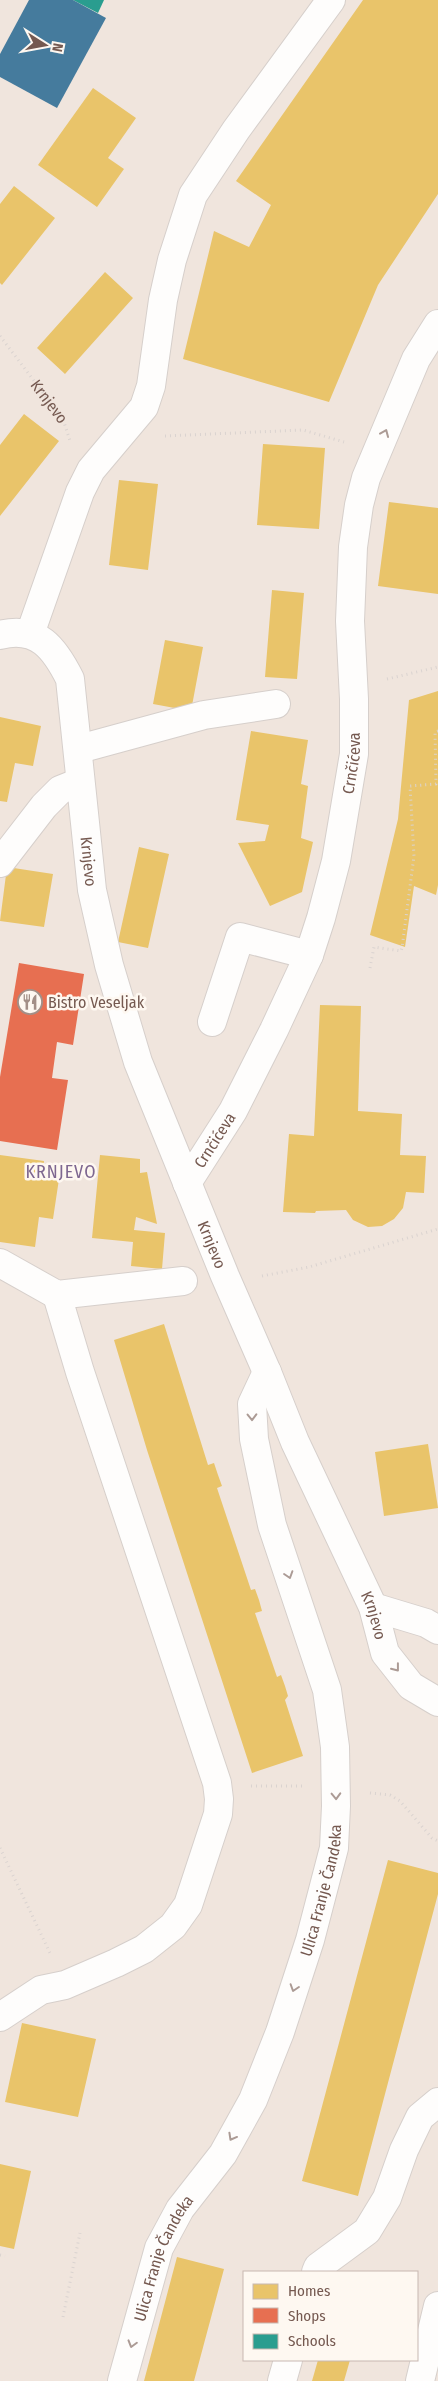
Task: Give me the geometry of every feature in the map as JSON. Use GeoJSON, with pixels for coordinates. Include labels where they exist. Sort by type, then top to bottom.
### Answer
{"type":"FeatureCollection","features":[{"type":"Feature","properties":{"kind":"street"},"geometry":{"type":"LineString","coordinates":[[0,635],[7,633],[30,634],[80,492],[91,470],[144,406],[150,386],[164,292],[172,260],[193,195],[236,130],[331,0]]}},
{"type":"Feature","properties":{"kind":"street","name":"Crnčićeva"},"geometry":{"type":"LineString","coordinates":[[187,1183],[232,1111],[282,1015],[309,955],[336,861],[354,754],[354,699],[350,621],[352,566],[359,505],[366,478],[416,359],[438,324]]}},
{"type":"Feature","properties":{"kind":"street","name":"Krnjevo"},"geometry":{"type":"LineString","coordinates":[[30,634],[46,642],[59,657],[70,679],[79,749],[80,782],[92,890],[111,974],[138,1062],[267,1372],[294,1442],[373,1607],[385,1653],[411,1686],[438,1702]]}},
{"type":"Feature","properties":{"kind":"street"},"geometry":{"type":"LineString","coordinates":[[79,749],[204,715],[276,704]]}},
{"type":"Feature","properties":{"kind":"street"},"geometry":{"type":"LineString","coordinates":[[0,863],[44,806],[60,790],[80,782]]}},
{"type":"Feature","properties":{"kind":"street"},"geometry":{"type":"LineString","coordinates":[[212,1022],[240,937],[309,955]]}},
{"type":"Feature","properties":{"kind":"street"},"geometry":{"type":"LineString","coordinates":[[0,1263],[57,1295],[183,1281]]}},
{"type":"Feature","properties":{"kind":"street"},"geometry":{"type":"LineString","coordinates":[[0,2017],[41,1990],[66,1984],[144,1949],[173,1926],[188,1905],[218,1814],[217,1783],[80,1372],[57,1295]]}},
{"type":"Feature","properties":{"kind":"street","name":"Ulica Franje Čandeka"},"geometry":{"type":"LineString","coordinates":[[122,2381],[159,2248],[168,2228],[223,2154],[253,2100],[280,2032],[310,1940],[334,1848],[336,1806],[334,1747],[327,1690],[272,1525],[254,1439],[252,1404],[267,1372]]}},
{"type":"Feature","properties":{"kind":"street"},"geometry":{"type":"LineString","coordinates":[[373,1607],[434,1622]]}},
{"type":"Feature","properties":{"kind":"street"},"geometry":{"type":"LineString","coordinates":[[316,2271],[318,2267],[367,2231],[388,2198],[404,2150],[420,2117],[438,2102]]}},
{"type":"Feature","properties":{"kind":"street"},"geometry":{"type":"LineString","coordinates":[[420,2381],[438,2306]]}},
{"type":"Feature","properties":{"kind":"street"},"geometry":{"type":"LineString","coordinates":[[282,2381],[288,2361]]}},
{"type":"Feature","properties":{"kind":"path","name":"Krnjevo"},"geometry":{"type":"LineString","coordinates":[[0,336],[63,419],[70,440],[69,450]]}},
{"type":"Feature","properties":{"kind":"path"},"geometry":{"type":"LineString","coordinates":[[120,437],[303,430],[344,442]]}},
{"type":"Feature","properties":{"kind":"path"},"geometry":{"type":"LineString","coordinates":[[390,678],[438,668]]}},
{"type":"Feature","properties":{"kind":"path"},"geometry":{"type":"LineString","coordinates":[[370,968],[374,947],[401,951],[402,948],[414,856],[410,786],[436,784],[435,732],[438,731]]}},
{"type":"Feature","properties":{"kind":"path"},"geometry":{"type":"LineString","coordinates":[[256,1276],[309,1267],[438,1229]]}},
{"type":"Feature","properties":{"kind":"path"},"geometry":{"type":"LineString","coordinates":[[246,1786],[304,1786]]}},
{"type":"Feature","properties":{"kind":"path"},"geometry":{"type":"LineString","coordinates":[[390,1795],[400,1800],[432,1838],[438,1841]]}},
{"type":"Feature","properties":{"kind":"path"},"geometry":{"type":"LineString","coordinates":[[0,1848],[66,1984]]}},
{"type":"Feature","properties":{"kind":"path"},"geometry":{"type":"LineString","coordinates":[[62,2317],[80,2233]]}},
{"type":"Feature","properties":{"kind":"path"},"geometry":{"type":"LineString","coordinates":[[0,2254],[5,2256]]}},
{"type":"Feature","properties":{"kind":"shaded area"},"geometry":{"type":"Polygon","coordinates":[[[0,0],[438,0],[438,2381],[0,2381],[0,0]]]}},
{"type":"Feature","properties":{"kind":"building: Homes"},"geometry":{"type":"Polygon","coordinates":[[[363,0],[438,0],[438,194],[378,285],[329,402],[183,359],[214,231],[249,247],[271,205],[236,181],[363,0]]]}},
{"type":"Feature","properties":{"kind":"building: Homes"},"geometry":{"type":"Polygon","coordinates":[[[93,88],[136,118],[108,158],[124,169],[97,207],[38,165],[93,88]]]}},
{"type":"Feature","properties":{"kind":"building: Homes"},"geometry":{"type":"Polygon","coordinates":[[[14,186],[55,218],[2,285],[0,283],[0,204],[14,186]]]}},
{"type":"Feature","properties":{"kind":"building: Homes"},"geometry":{"type":"Polygon","coordinates":[[[105,272],[133,298],[65,374],[37,348],[105,272]]]}},
{"type":"Feature","properties":{"kind":"building: Homes"},"geometry":{"type":"Polygon","coordinates":[[[24,414],[59,441],[0,516],[0,445],[24,414]]]}},
{"type":"Feature","properties":{"kind":"building: Homes"},"geometry":{"type":"Polygon","coordinates":[[[263,444],[325,448],[319,529],[257,525],[263,444]]]}},
{"type":"Feature","properties":{"kind":"building: Homes"},"geometry":{"type":"Polygon","coordinates":[[[119,480],[158,484],[148,570],[109,565],[119,480]]]}},
{"type":"Feature","properties":{"kind":"building: Homes"},"geometry":{"type":"Polygon","coordinates":[[[389,502],[438,508],[438,594],[378,586],[389,502]]]}},
{"type":"Feature","properties":{"kind":"building: Homes"},"geometry":{"type":"Polygon","coordinates":[[[272,590],[304,593],[297,679],[265,677],[272,590]]]}},
{"type":"Feature","properties":{"kind":"building: Homes"},"geometry":{"type":"Polygon","coordinates":[[[165,640],[203,647],[191,711],[153,704],[165,640]]]}},
{"type":"Feature","properties":{"kind":"building: Homes"},"geometry":{"type":"Polygon","coordinates":[[[438,691],[438,885],[436,895],[414,886],[405,947],[370,935],[398,819],[409,700],[438,691]]]}},
{"type":"Feature","properties":{"kind":"building: Homes"},"geometry":{"type":"Polygon","coordinates":[[[0,717],[41,726],[33,766],[15,763],[7,802],[0,801],[0,717]]]}},
{"type":"Feature","properties":{"kind":"building: Homes"},"geometry":{"type":"Polygon","coordinates":[[[251,731],[308,740],[301,784],[308,786],[301,838],[313,842],[302,892],[270,906],[238,843],[265,841],[269,825],[236,820],[251,731]]]}},
{"type":"Feature","properties":{"kind":"building: Homes"},"geometry":{"type":"Polygon","coordinates":[[[139,847],[169,854],[148,948],[118,942],[139,847]]]}},
{"type":"Feature","properties":{"kind":"building: Homes"},"geometry":{"type":"Polygon","coordinates":[[[7,867],[53,874],[44,927],[0,921],[7,867]]]}},
{"type":"Feature","properties":{"kind":"building: Homes"},"geometry":{"type":"Polygon","coordinates":[[[320,1005],[361,1006],[358,1111],[402,1114],[400,1155],[426,1156],[424,1193],[406,1192],[403,1208],[394,1219],[382,1226],[368,1227],[353,1220],[346,1210],[316,1211],[315,1213],[283,1212],[289,1134],[314,1136],[320,1005]]]}},
{"type":"Feature","properties":{"kind":"building: Homes"},"geometry":{"type":"Polygon","coordinates":[[[0,1155],[44,1161],[42,1176],[59,1179],[53,1219],[39,1217],[35,1247],[0,1242],[0,1155]]]}},
{"type":"Feature","properties":{"kind":"building: Homes"},"geometry":{"type":"Polygon","coordinates":[[[100,1155],[140,1159],[140,1173],[147,1172],[157,1224],[136,1217],[134,1230],[165,1233],[162,1269],[131,1266],[133,1242],[92,1238],[100,1155]]]}},
{"type":"Feature","properties":{"kind":"building: Homes"},"geometry":{"type":"Polygon","coordinates":[[[164,1324],[208,1465],[214,1463],[222,1486],[217,1488],[251,1590],[255,1589],[259,1600],[262,1611],[255,1613],[277,1677],[281,1675],[285,1686],[288,1696],[285,1700],[303,1756],[252,1773],[147,1450],[114,1340],[164,1324]]]}},
{"type":"Feature","properties":{"kind":"building: Homes"},"geometry":{"type":"Polygon","coordinates":[[[428,1444],[438,1508],[384,1516],[375,1452],[428,1444]]]}},
{"type":"Feature","properties":{"kind":"building: Homes"},"geometry":{"type":"Polygon","coordinates":[[[388,1860],[438,1873],[438,1894],[358,2196],[302,2181],[388,1860]]]}},
{"type":"Feature","properties":{"kind":"building: Homes"},"geometry":{"type":"Polygon","coordinates":[[[22,2023],[96,2039],[78,2117],[5,2102],[22,2023]]]}},
{"type":"Feature","properties":{"kind":"building: Homes"},"geometry":{"type":"Polygon","coordinates":[[[0,2164],[31,2171],[14,2249],[0,2246],[0,2164]]]}},
{"type":"Feature","properties":{"kind":"building: Homes"},"geometry":{"type":"Polygon","coordinates":[[[177,2257],[224,2269],[194,2381],[144,2381],[177,2257]]]}},
{"type":"Feature","properties":{"kind":"building: Homes"},"geometry":{"type":"Polygon","coordinates":[[[318,2361],[350,2361],[344,2381],[312,2381],[318,2361]]]}},
{"type":"Feature","properties":{"kind":"building: Shops"},"geometry":{"type":"Polygon","coordinates":[[[19,963],[84,974],[73,1045],[57,1042],[52,1078],[68,1080],[57,1150],[0,1141],[0,1077],[19,963]]]}},
{"type":"Feature","properties":{"kind":"building: Schools"},"geometry":{"type":"Polygon","coordinates":[[[73,0],[104,0],[98,13],[73,0]]]}},
{"type":"Feature","properties":{"kind":"building: Public"},"geometry":{"type":"Polygon","coordinates":[[[29,0],[73,0],[106,18],[57,108],[0,77],[0,54],[29,0]]]}},
{"type":"Feature","properties":{"kind":"place","name":"Bistro Veseljak"},"geometry":{"type":"Point","coordinates":[30,1002]}},
{"type":"Feature","properties":{"kind":"district","name":"KRNJEVO"},"geometry":{"type":"Point","coordinates":[61,1172]}}]}
